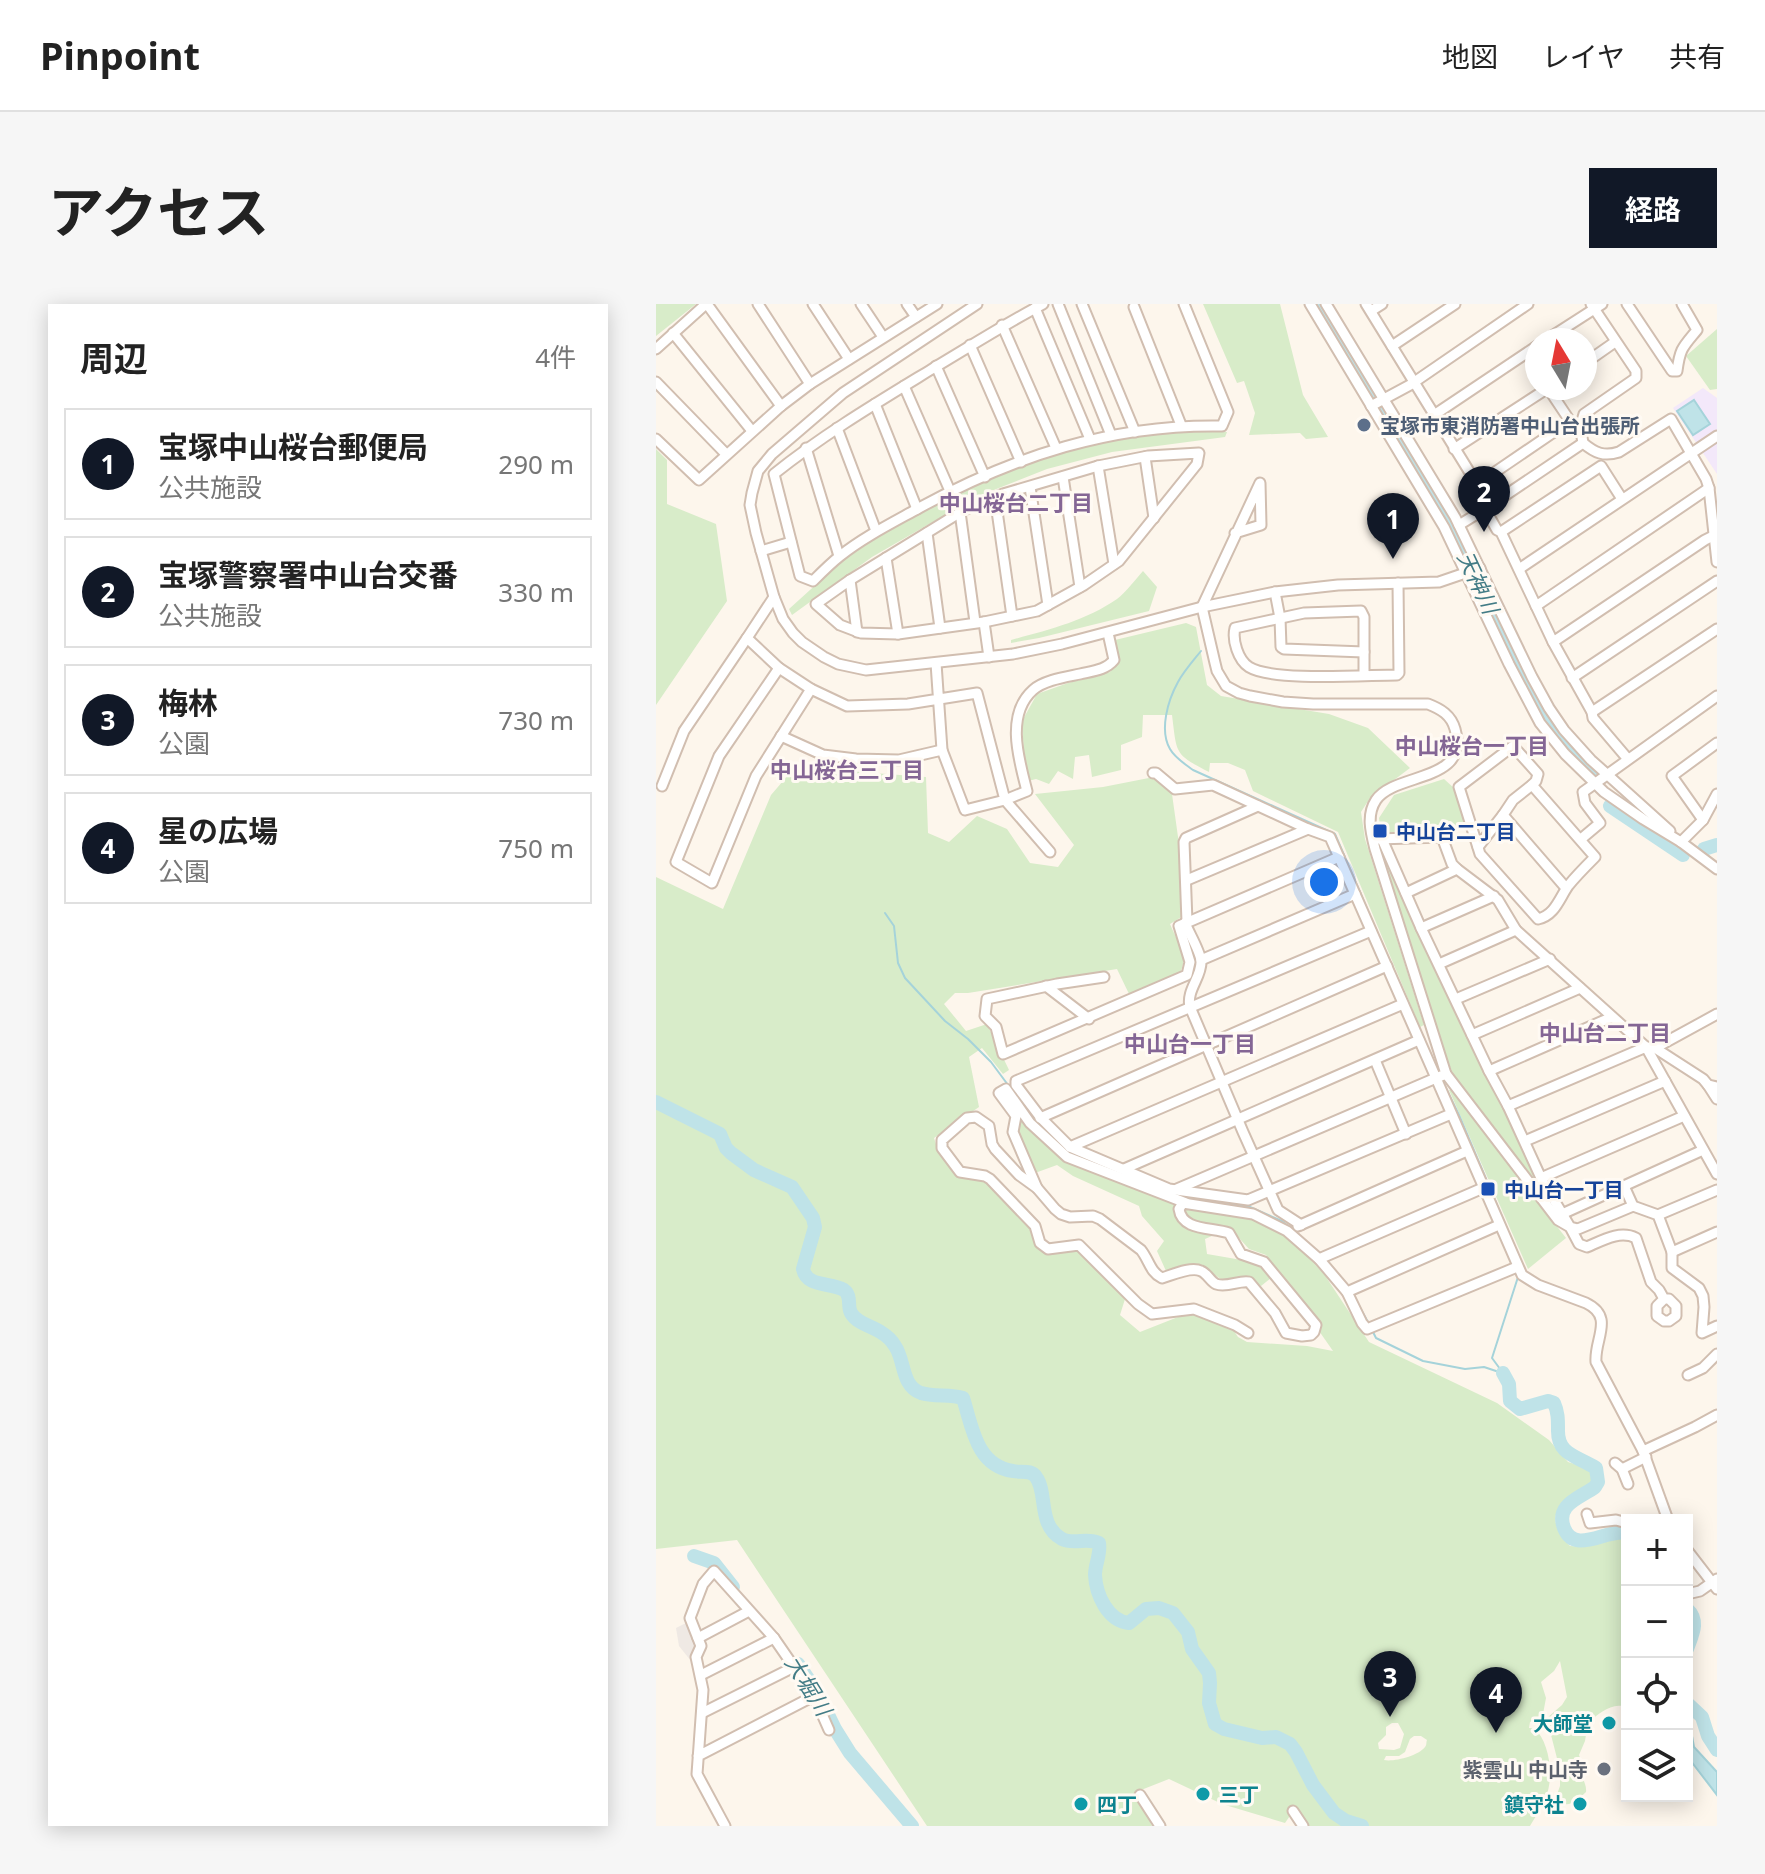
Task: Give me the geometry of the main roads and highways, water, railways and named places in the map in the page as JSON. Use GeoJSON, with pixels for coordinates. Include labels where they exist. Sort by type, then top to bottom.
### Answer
{"type":"FeatureCollection","features":[{"type":"Feature","properties":{"kind":"water"},"geometry":{"type":"Polygon","coordinates":[[[1694,400],[1710,424],[1693,435],[1677,411],[1694,400]]]}},
{"type":"Feature","properties":{"kind":"water"},"geometry":{"type":"Polygon","coordinates":[[[1693,1742],[1694,1747],[1717,1772],[1717,1795],[1693,1764],[1693,1742]]]}},
{"type":"Feature","properties":{"kind":"waterway","name":"天神川"},"geometry":{"type":"LineString","coordinates":[[1318,304],[1451,522],[1534,698],[1559,736],[1594,774]]}},
{"type":"Feature","properties":{"kind":"waterway"},"geometry":{"type":"LineString","coordinates":[[1201,651],[1180,678],[1168,706],[1165,733],[1170,749],[1193,770],[1335,834],[1417,1025]]}},
{"type":"Feature","properties":{"kind":"waterway","name":"天神川"},"geometry":{"type":"LineString","coordinates":[[1610,806],[1683,855]]}},
{"type":"Feature","properties":{"kind":"waterway","name":"天神川"},"geometry":{"type":"LineString","coordinates":[[1704,849],[1717,845]]}},
{"type":"Feature","properties":{"kind":"waterway"},"geometry":{"type":"LineString","coordinates":[[885,913],[894,926],[898,963],[905,978],[945,1021],[991,1062],[1014,1093]]}},
{"type":"Feature","properties":{"kind":"waterway"},"geometry":{"type":"LineString","coordinates":[[1441,1078],[1517,1252]]}},
{"type":"Feature","properties":{"kind":"waterway"},"geometry":{"type":"LineString","coordinates":[[656,1102],[720,1134],[726,1148],[754,1170],[792,1187],[813,1218],[815,1227],[803,1269],[805,1275],[814,1282],[846,1292],[854,1317],[884,1334],[894,1344],[907,1379],[915,1390],[963,1398],[983,1453],[1001,1468],[1029,1472],[1036,1477],[1042,1491],[1046,1517],[1054,1533],[1067,1541],[1099,1543],[1096,1583],[1109,1612],[1129,1623],[1146,1609],[1159,1608],[1173,1613],[1188,1632],[1192,1649],[1209,1673],[1209,1703],[1215,1724],[1262,1738],[1276,1737],[1290,1744],[1313,1785],[1334,1813],[1362,1826]]}},
{"type":"Feature","properties":{"kind":"waterway"},"geometry":{"type":"LineString","coordinates":[[1181,1196],[1250,1207],[1282,1221],[1316,1250]]}},
{"type":"Feature","properties":{"kind":"waterway"},"geometry":{"type":"LineString","coordinates":[[1326,1260],[1342,1280]]}},
{"type":"Feature","properties":{"kind":"waterway"},"geometry":{"type":"LineString","coordinates":[[1503,1373],[1492,1358],[1518,1277]]}},
{"type":"Feature","properties":{"kind":"waterway"},"geometry":{"type":"LineString","coordinates":[[1353,1295],[1369,1324]]}},
{"type":"Feature","properties":{"kind":"waterway"},"geometry":{"type":"LineString","coordinates":[[1372,1330],[1376,1338],[1423,1361],[1465,1369],[1484,1367],[1502,1373]]}},
{"type":"Feature","properties":{"kind":"waterway"},"geometry":{"type":"LineString","coordinates":[[1503,1373],[1509,1384],[1510,1401],[1520,1409],[1548,1401],[1554,1403],[1561,1444],[1570,1454],[1596,1468],[1598,1482],[1595,1487],[1570,1503],[1563,1513],[1564,1528],[1569,1536],[1583,1541],[1621,1532]]}},
{"type":"Feature","properties":{"kind":"waterway","name":"大堀川"},"geometry":{"type":"LineString","coordinates":[[694,1556],[714,1563],[733,1587]]}},
{"type":"Feature","properties":{"kind":"waterway"},"geometry":{"type":"LineString","coordinates":[[1693,1618],[1693,1633]]}},
{"type":"Feature","properties":{"kind":"waterway","name":"大堀川"},"geometry":{"type":"LineString","coordinates":[[798,1664],[850,1753],[912,1826]]}},
{"type":"Feature","properties":{"kind":"waterway"},"geometry":{"type":"LineString","coordinates":[[1693,1709],[1702,1717],[1708,1736],[1717,1750]]}},
{"type":"Feature","properties":{"kind":"place","name":"宝塚市東消防署中山台出張所"},"geometry":{"type":"Point","coordinates":[1364,425]}},
{"type":"Feature","properties":{"kind":"place","name":"宝塚警察署中山台交番"},"geometry":{"type":"Point","coordinates":[1484,532]}},
{"type":"Feature","properties":{"kind":"place","name":"宝塚中山桜台郵便局"},"geometry":{"type":"Point","coordinates":[1393,559]}},
{"type":"Feature","properties":{"kind":"place","name":"中山台二丁目"},"geometry":{"type":"Point","coordinates":[1380,831]}},
{"type":"Feature","properties":{"kind":"place","name":"中山台一丁目"},"geometry":{"type":"Point","coordinates":[1488,1189]}},
{"type":"Feature","properties":{"kind":"place","name":"梅林"},"geometry":{"type":"Point","coordinates":[1390,1717]}},
{"type":"Feature","properties":{"kind":"place","name":"大師堂"},"geometry":{"type":"Point","coordinates":[1609,1723]}},
{"type":"Feature","properties":{"kind":"place","name":"星の広場"},"geometry":{"type":"Point","coordinates":[1496,1733]}},
{"type":"Feature","properties":{"kind":"place","name":"紫雲山 中山寺"},"geometry":{"type":"Point","coordinates":[1604,1769]}},
{"type":"Feature","properties":{"kind":"place","name":"三丁"},"geometry":{"type":"Point","coordinates":[1203,1794]}},
{"type":"Feature","properties":{"kind":"place","name":"四丁"},"geometry":{"type":"Point","coordinates":[1081,1804]}},
{"type":"Feature","properties":{"kind":"place","name":"鎮守社"},"geometry":{"type":"Point","coordinates":[1580,1804]}},
{"type":"Feature","properties":{"kind":"district","name":"中山桜台二丁目"},"geometry":{"type":"Point","coordinates":[1016,502]}},
{"type":"Feature","properties":{"kind":"district","name":"中山桜台一丁目"},"geometry":{"type":"Point","coordinates":[1472,745]}},
{"type":"Feature","properties":{"kind":"district","name":"中山桜台三丁目"},"geometry":{"type":"Point","coordinates":[847,769]}},
{"type":"Feature","properties":{"kind":"district","name":"中山台二丁目"},"geometry":{"type":"Point","coordinates":[1605,1032]}},
{"type":"Feature","properties":{"kind":"district","name":"中山台一丁目"},"geometry":{"type":"Point","coordinates":[1190,1043]}}]}
